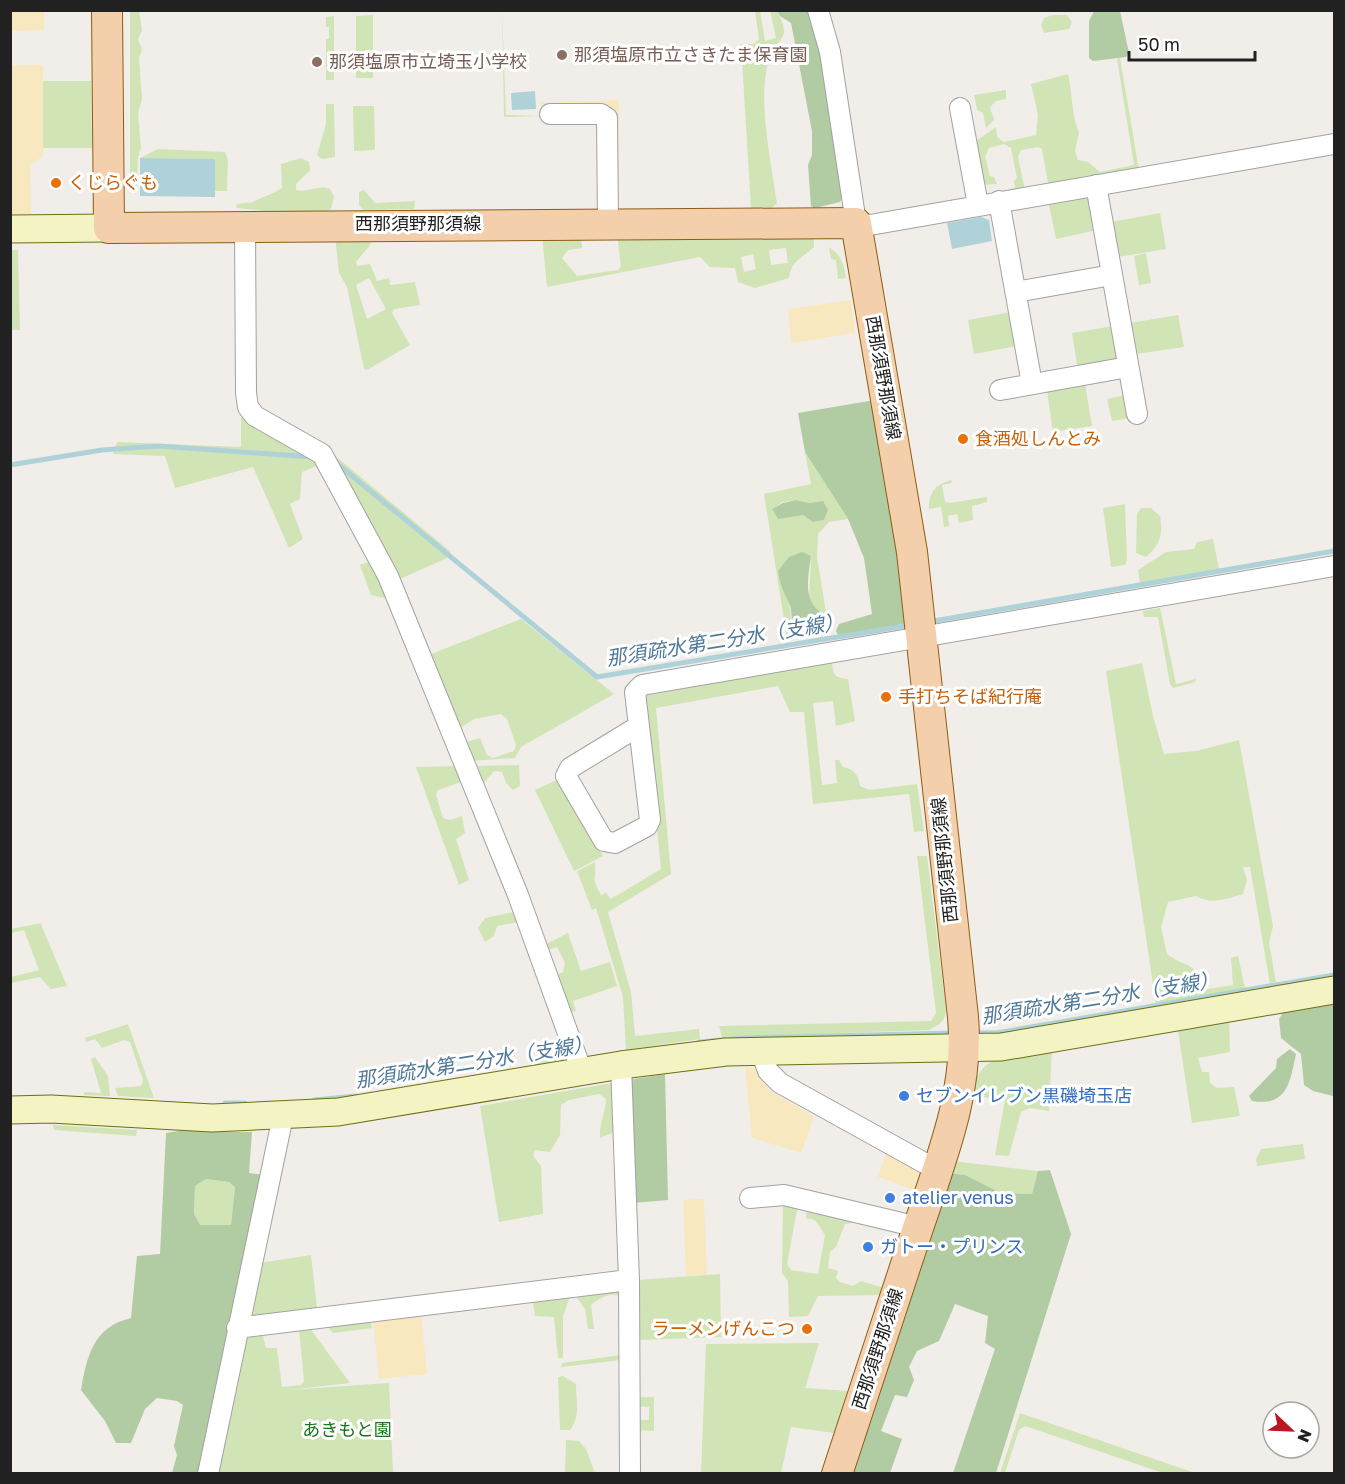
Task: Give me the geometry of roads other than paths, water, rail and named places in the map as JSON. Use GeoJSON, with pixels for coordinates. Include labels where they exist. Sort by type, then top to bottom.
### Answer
{"type":"FeatureCollection","features":[{"type":"Feature","properties":{"kind":"main road"},"geometry":{"type":"LineString","coordinates":[[107,10],[109,228]]}},
{"type":"Feature","properties":{"kind":"main road","name":"西那須野那須線"},"geometry":{"type":"LineString","coordinates":[[109,228],[856,224],[912,552],[919,637],[963,1017],[964,1050],[962,1086],[937,1170],[837,1473]]}},
{"type":"Feature","properties":{"kind":"street"},"geometry":{"type":"LineString","coordinates":[[818,10],[830,52],[856,224],[870,225],[1335,144]]}},
{"type":"Feature","properties":{"kind":"street"},"geometry":{"type":"LineString","coordinates":[[960,108],[978,205]]}},
{"type":"Feature","properties":{"kind":"street"},"geometry":{"type":"LineString","coordinates":[[550,114],[601,114],[607,118],[608,224]]}},
{"type":"Feature","properties":{"kind":"street"},"geometry":{"type":"LineString","coordinates":[[1096,184],[1137,414]]}},
{"type":"Feature","properties":{"kind":"street"},"geometry":{"type":"LineString","coordinates":[[999,201],[1032,384]]}},
{"type":"Feature","properties":{"kind":"street"},"geometry":{"type":"LineString","coordinates":[[245,227],[248,407],[255,416],[322,454],[388,576],[518,895],[582,1072]]}},
{"type":"Feature","properties":{"kind":"street"},"geometry":{"type":"LineString","coordinates":[[10,229],[109,228]]}},
{"type":"Feature","properties":{"kind":"street"},"geometry":{"type":"LineString","coordinates":[[1016,292],[1112,275]]}},
{"type":"Feature","properties":{"kind":"street"},"geometry":{"type":"LineString","coordinates":[[1000,390],[1128,367]]}},
{"type":"Feature","properties":{"kind":"street"},"geometry":{"type":"LineString","coordinates":[[639,726],[570,768],[566,776],[604,841],[615,843],[648,826],[650,820],[639,726],[635,692],[642,685],[1335,566]]}},
{"type":"Feature","properties":{"kind":"street"},"geometry":{"type":"LineString","coordinates":[[10,1110],[212,1118],[283,1116],[389,1105],[697,1054],[761,1051],[964,1050],[1001,1047],[1335,990]]}},
{"type":"Feature","properties":{"kind":"street"},"geometry":{"type":"LineString","coordinates":[[761,1051],[768,1071],[780,1083],[937,1170]]}},
{"type":"Feature","properties":{"kind":"street"},"geometry":{"type":"LineString","coordinates":[[621,1065],[629,1280],[630,1473]]}},
{"type":"Feature","properties":{"kind":"street"},"geometry":{"type":"LineString","coordinates":[[208,1473],[283,1116]]}},
{"type":"Feature","properties":{"kind":"street"},"geometry":{"type":"LineString","coordinates":[[750,1198],[784,1195],[918,1227]]}},
{"type":"Feature","properties":{"kind":"street"},"geometry":{"type":"LineString","coordinates":[[237,1328],[629,1280]]}},
{"type":"Feature","properties":{"kind":"water"},"geometry":{"type":"Polygon","coordinates":[[[535,91],[536,109],[512,110],[511,93],[535,91]]]}},
{"type":"Feature","properties":{"kind":"water"},"geometry":{"type":"Polygon","coordinates":[[[140,158],[215,159],[215,197],[140,196],[140,158]]]}},
{"type":"Feature","properties":{"kind":"water"},"geometry":{"type":"Polygon","coordinates":[[[981,217],[989,220],[992,241],[952,249],[947,223],[981,217]]]}},
{"type":"Feature","properties":{"kind":"waterway","name":"那須疏水第二分水（支線）"},"geometry":{"type":"LineString","coordinates":[[10,465],[102,450],[158,446],[312,457]]}},
{"type":"Feature","properties":{"kind":"waterway","name":"那須疏水第二分水（支線）"},"geometry":{"type":"LineString","coordinates":[[335,462],[597,677],[910,625]]}},
{"type":"Feature","properties":{"kind":"waterway","name":"那須疏水第二分水（支線）"},"geometry":{"type":"LineString","coordinates":[[928,622],[1334,551]]}},
{"type":"Feature","properties":{"kind":"waterway","name":"那須疏水第二分水（支線）"},"geometry":{"type":"LineString","coordinates":[[972,1033],[996,1033],[1334,975]]}},
{"type":"Feature","properties":{"kind":"waterway","name":"那須疏水第二分水（支線）"},"geometry":{"type":"LineString","coordinates":[[699,1042],[745,1038],[954,1033]]}},
{"type":"Feature","properties":{"kind":"waterway","name":"那須疏水第二分水（支線）"},"geometry":{"type":"LineString","coordinates":[[314,1100],[355,1096]]}},
{"type":"Feature","properties":{"kind":"waterway","name":"那須疏水第二分水（支線）"},"geometry":{"type":"LineString","coordinates":[[225,1103],[245,1103]]}},
{"type":"Feature","properties":{"kind":"place","name":"那須塩原市立さきたま保育園"},"geometry":{"type":"Point","coordinates":[562,55]}},
{"type":"Feature","properties":{"kind":"place","name":"那須塩原市立埼玉小学校"},"geometry":{"type":"Point","coordinates":[317,62]}},
{"type":"Feature","properties":{"kind":"place","name":"くじらぐも"},"geometry":{"type":"Point","coordinates":[56,183]}},
{"type":"Feature","properties":{"kind":"place","name":"食酒処しんとみ"},"geometry":{"type":"Point","coordinates":[963,439]}},
{"type":"Feature","properties":{"kind":"place","name":"手打ちそば紀行庵"},"geometry":{"type":"Point","coordinates":[886,697]}},
{"type":"Feature","properties":{"kind":"place","name":"セブンイレブン黒磯埼玉店"},"geometry":{"type":"Point","coordinates":[904,1096]}},
{"type":"Feature","properties":{"kind":"place","name":"atelier venus"},"geometry":{"type":"Point","coordinates":[890,1198]}},
{"type":"Feature","properties":{"kind":"place","name":"ガトー・プリンス"},"geometry":{"type":"Point","coordinates":[868,1247]}},
{"type":"Feature","properties":{"kind":"place","name":"ラーメンげんこつ"},"geometry":{"type":"Point","coordinates":[807,1329]}},
{"type":"Feature","properties":{"kind":"park label","name":"あきもと園"},"geometry":{"type":"Point","coordinates":[347,1430]}}]}
